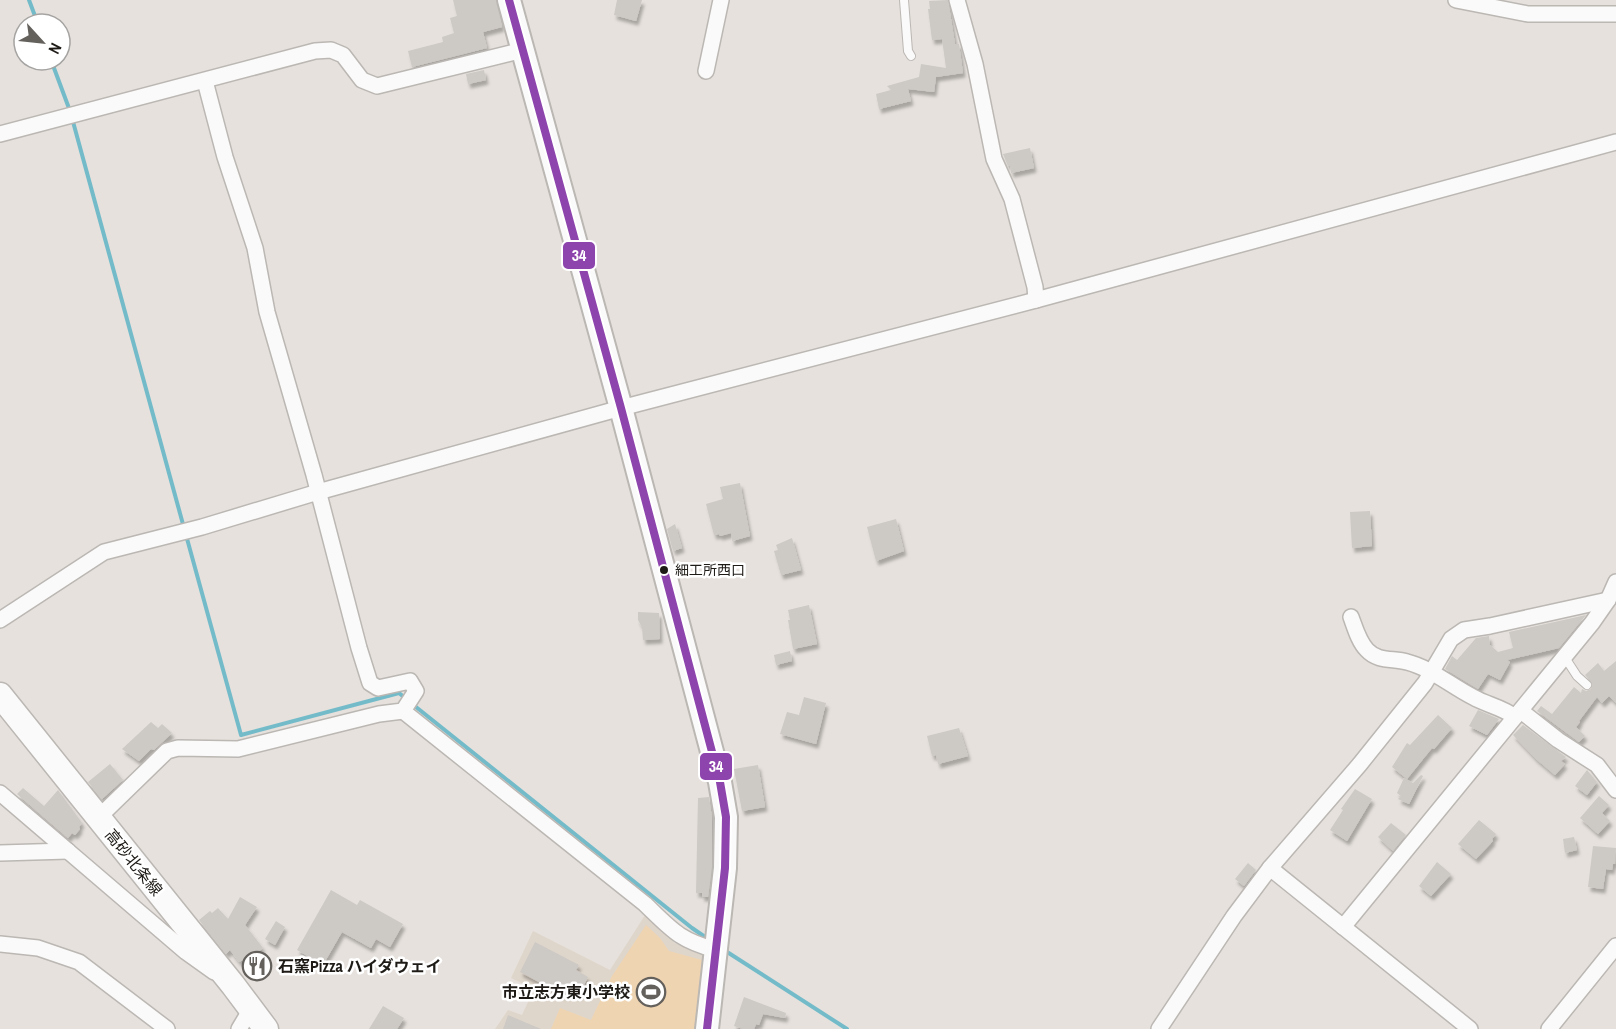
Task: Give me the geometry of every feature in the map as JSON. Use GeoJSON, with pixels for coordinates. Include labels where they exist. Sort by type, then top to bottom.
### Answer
{"type":"FeatureCollection","features":[{"type":"Feature","properties":{"kind":"main road"},"geometry":{"type":"LineString","coordinates":[[509,0],[621,408],[720,782],[726,817],[726,846],[707,1029]]}},
{"type":"Feature","properties":{"kind":"main road","name":"高砂北条線"},"geometry":{"type":"LineString","coordinates":[[0,695],[233,985],[245,1019],[266,1029]]}},
{"type":"Feature","properties":{"kind":"street"},"geometry":{"type":"LineString","coordinates":[[706,70],[721,0]]}},
{"type":"Feature","properties":{"kind":"street"},"geometry":{"type":"LineString","coordinates":[[957,0],[975,64],[994,159],[1012,199],[1035,287],[1036,300]]}},
{"type":"Feature","properties":{"kind":"street"},"geometry":{"type":"LineString","coordinates":[[1456,0],[1528,14],[1616,14]]}},
{"type":"Feature","properties":{"kind":"street"},"geometry":{"type":"LineString","coordinates":[[0,134],[300,54],[331,50],[343,55],[362,80],[377,86],[523,50]]}},
{"type":"Feature","properties":{"kind":"street"},"geometry":{"type":"LineString","coordinates":[[205,81],[225,157],[255,248],[267,312],[359,648],[370,683],[378,688],[410,681],[416,691],[403,711]]}},
{"type":"Feature","properties":{"kind":"street"},"geometry":{"type":"LineString","coordinates":[[0,620],[104,552],[220,522],[318,492],[621,408],[1036,300],[1616,142]]}},
{"type":"Feature","properties":{"kind":"street"},"geometry":{"type":"LineString","coordinates":[[1343,927],[1518,714],[1613,592]]}},
{"type":"Feature","properties":{"kind":"street"},"geometry":{"type":"LineString","coordinates":[[1159,1029],[1234,916],[1270,868],[1360,764],[1432,673],[1451,639],[1464,630],[1490,626],[1613,592]]}},
{"type":"Feature","properties":{"kind":"street"},"geometry":{"type":"LineString","coordinates":[[1351,617],[1362,644],[1368,652],[1383,659],[1406,662],[1432,673],[1474,698],[1518,714],[1597,765],[1616,790]]}},
{"type":"Feature","properties":{"kind":"street"},"geometry":{"type":"LineString","coordinates":[[98,818],[166,751],[178,748],[238,749],[379,714],[403,711],[645,904],[678,936],[694,944],[717,942]]}},
{"type":"Feature","properties":{"kind":"street"},"geometry":{"type":"LineString","coordinates":[[0,793],[186,952],[233,985]]}},
{"type":"Feature","properties":{"kind":"street"},"geometry":{"type":"LineString","coordinates":[[0,853],[68,851]]}},
{"type":"Feature","properties":{"kind":"street"},"geometry":{"type":"LineString","coordinates":[[1270,868],[1470,1029]]}},
{"type":"Feature","properties":{"kind":"street"},"geometry":{"type":"LineString","coordinates":[[0,944],[38,948],[79,962],[167,1029]]}},
{"type":"Feature","properties":{"kind":"street"},"geometry":{"type":"LineString","coordinates":[[1549,1029],[1616,946]]}},
{"type":"Feature","properties":{"kind":"lane"},"geometry":{"type":"LineString","coordinates":[[904,0],[908,51],[911,56]]}},
{"type":"Feature","properties":{"kind":"lane"},"geometry":{"type":"LineString","coordinates":[[1564,656],[1577,676],[1587,685]]}},
{"type":"Feature","properties":{"kind":"shaded area","name":"市立志方東小学校"},"geometry":{"type":"Polygon","coordinates":[[[647,912],[668,932],[674,943],[710,954],[701,1029],[495,1029],[508,1010],[522,1015],[534,989],[511,978],[533,931],[610,970],[647,912]]]}},
{"type":"Feature","properties":{"kind":"shaded area","name":"市立志方東小学校"},"geometry":{"type":"Polygon","coordinates":[[[646,925],[660,938],[669,951],[702,960],[695,1029],[551,1029],[560,1008],[591,1020],[612,976],[646,925]]]}},
{"type":"Feature","properties":{"kind":"building"},"geometry":{"type":"Polygon","coordinates":[[[453,0],[496,0],[502,27],[483,32],[487,48],[412,67],[408,51],[443,42],[442,37],[454,33],[450,18],[457,16],[453,0]]]}},
{"type":"Feature","properties":{"kind":"building"},"geometry":{"type":"Polygon","coordinates":[[[617,0],[642,0],[636,21],[614,15],[617,0]]]}},
{"type":"Feature","properties":{"kind":"building"},"geometry":{"type":"Polygon","coordinates":[[[948,0],[955,44],[959,44],[963,73],[936,77],[934,92],[908,89],[911,101],[879,109],[876,94],[891,90],[887,86],[919,77],[921,64],[946,68],[942,39],[932,40],[928,9],[930,9],[929,1],[948,0]]]}},
{"type":"Feature","properties":{"kind":"building"},"geometry":{"type":"Polygon","coordinates":[[[484,70],[486,80],[468,84],[466,74],[484,70]]]}},
{"type":"Feature","properties":{"kind":"building"},"geometry":{"type":"Polygon","coordinates":[[[1030,148],[1034,168],[1011,173],[1010,165],[1008,166],[1003,154],[1030,148]]]}},
{"type":"Feature","properties":{"kind":"building"},"geometry":{"type":"Polygon","coordinates":[[[740,483],[750,536],[732,541],[731,533],[714,535],[706,504],[723,499],[720,487],[740,483]]]}},
{"type":"Feature","properties":{"kind":"building"},"geometry":{"type":"Polygon","coordinates":[[[1370,511],[1372,546],[1352,548],[1350,512],[1370,511]]]}},
{"type":"Feature","properties":{"kind":"building"},"geometry":{"type":"Polygon","coordinates":[[[896,519],[904,551],[876,561],[867,527],[896,519]]]}},
{"type":"Feature","properties":{"kind":"building"},"geometry":{"type":"Polygon","coordinates":[[[675,524],[682,548],[673,551],[667,529],[675,524]]]}},
{"type":"Feature","properties":{"kind":"building"},"geometry":{"type":"Polygon","coordinates":[[[792,538],[801,570],[781,575],[774,551],[778,550],[776,545],[792,538]]]}},
{"type":"Feature","properties":{"kind":"building"},"geometry":{"type":"Polygon","coordinates":[[[809,605],[817,644],[793,649],[788,610],[809,605]]]}},
{"type":"Feature","properties":{"kind":"building"},"geometry":{"type":"Polygon","coordinates":[[[638,612],[659,613],[660,639],[643,640],[638,612]]]}},
{"type":"Feature","properties":{"kind":"building"},"geometry":{"type":"Polygon","coordinates":[[[1586,615],[1559,648],[1507,660],[1510,662],[1500,680],[1488,674],[1478,689],[1445,669],[1452,656],[1457,660],[1476,638],[1489,636],[1490,645],[1498,652],[1513,648],[1509,632],[1586,615]]]}},
{"type":"Feature","properties":{"kind":"building"},"geometry":{"type":"Polygon","coordinates":[[[790,651],[792,661],[776,665],[774,655],[790,651]]]}},
{"type":"Feature","properties":{"kind":"building"},"geometry":{"type":"Polygon","coordinates":[[[1616,661],[1616,703],[1609,696],[1602,703],[1597,697],[1576,727],[1585,736],[1579,742],[1537,711],[1541,706],[1552,714],[1574,687],[1581,693],[1582,689],[1586,691],[1591,689],[1592,683],[1585,675],[1598,663],[1604,671],[1616,661]]]}},
{"type":"Feature","properties":{"kind":"building"},"geometry":{"type":"Polygon","coordinates":[[[804,697],[826,703],[816,744],[780,734],[787,712],[799,715],[804,697]]]}},
{"type":"Feature","properties":{"kind":"building"},"geometry":{"type":"Polygon","coordinates":[[[1478,710],[1499,719],[1487,735],[1469,726],[1478,710]]]}},
{"type":"Feature","properties":{"kind":"building"},"geometry":{"type":"Polygon","coordinates":[[[1438,715],[1452,728],[1407,779],[1392,767],[1407,743],[1410,745],[1438,715]]]}},
{"type":"Feature","properties":{"kind":"building"},"geometry":{"type":"Polygon","coordinates":[[[151,722],[158,728],[162,724],[172,733],[139,761],[122,749],[151,722]]]}},
{"type":"Feature","properties":{"kind":"building"},"geometry":{"type":"Polygon","coordinates":[[[1523,725],[1566,757],[1561,761],[1565,764],[1555,775],[1513,735],[1523,725]]]}},
{"type":"Feature","properties":{"kind":"building"},"geometry":{"type":"Polygon","coordinates":[[[959,728],[968,756],[938,764],[936,755],[932,756],[927,736],[959,728]]]}},
{"type":"Feature","properties":{"kind":"building"},"geometry":{"type":"Polygon","coordinates":[[[110,764],[123,780],[102,799],[88,782],[110,764]]]}},
{"type":"Feature","properties":{"kind":"building"},"geometry":{"type":"Polygon","coordinates":[[[758,765],[765,807],[742,811],[734,769],[758,765]]]}},
{"type":"Feature","properties":{"kind":"building"},"geometry":{"type":"Polygon","coordinates":[[[1587,770],[1597,782],[1587,795],[1575,786],[1587,770]]]}},
{"type":"Feature","properties":{"kind":"building"},"geometry":{"type":"Polygon","coordinates":[[[1421,775],[1423,776],[1409,804],[1398,799],[1401,796],[1397,793],[1404,778],[1413,783],[1421,775]]]}},
{"type":"Feature","properties":{"kind":"building"},"geometry":{"type":"Polygon","coordinates":[[[23,788],[44,806],[58,790],[82,823],[80,829],[68,838],[17,794],[23,788]]]}},
{"type":"Feature","properties":{"kind":"building"},"geometry":{"type":"Polygon","coordinates":[[[1355,789],[1372,799],[1347,841],[1330,830],[1355,789]]]}},
{"type":"Feature","properties":{"kind":"building"},"geometry":{"type":"Polygon","coordinates":[[[1599,796],[1609,805],[1602,813],[1610,821],[1598,834],[1580,818],[1599,796]]]}},
{"type":"Feature","properties":{"kind":"building"},"geometry":{"type":"Polygon","coordinates":[[[709,797],[712,818],[712,867],[708,897],[702,897],[702,893],[696,893],[698,798],[709,797]]]}},
{"type":"Feature","properties":{"kind":"building"},"geometry":{"type":"Polygon","coordinates":[[[1479,820],[1496,834],[1493,841],[1476,859],[1458,844],[1479,820]]]}},
{"type":"Feature","properties":{"kind":"building"},"geometry":{"type":"Polygon","coordinates":[[[1391,823],[1406,835],[1393,851],[1378,837],[1391,823]]]}},
{"type":"Feature","properties":{"kind":"building"},"geometry":{"type":"Polygon","coordinates":[[[1574,837],[1577,850],[1565,853],[1563,839],[1574,837]]]}},
{"type":"Feature","properties":{"kind":"building"},"geometry":{"type":"Polygon","coordinates":[[[1593,846],[1616,848],[1615,864],[1612,870],[1606,869],[1603,889],[1588,887],[1593,846]]]}},
{"type":"Feature","properties":{"kind":"building"},"geometry":{"type":"Polygon","coordinates":[[[1437,862],[1451,874],[1431,896],[1419,886],[1437,862]]]}},
{"type":"Feature","properties":{"kind":"building"},"geometry":{"type":"Polygon","coordinates":[[[1248,863],[1256,870],[1244,886],[1235,879],[1248,863]]]}},
{"type":"Feature","properties":{"kind":"building"},"geometry":{"type":"Polygon","coordinates":[[[331,890],[357,905],[360,900],[403,924],[390,947],[376,939],[371,948],[342,932],[323,965],[297,950],[331,890]]]}},
{"type":"Feature","properties":{"kind":"building"},"geometry":{"type":"Polygon","coordinates":[[[240,897],[257,907],[245,925],[263,948],[245,962],[243,960],[239,962],[230,950],[226,954],[199,920],[218,908],[228,919],[240,897]]]}},
{"type":"Feature","properties":{"kind":"building"},"geometry":{"type":"Polygon","coordinates":[[[276,921],[285,927],[275,945],[265,939],[276,921]]]}},
{"type":"Feature","properties":{"kind":"building"},"geometry":{"type":"Polygon","coordinates":[[[535,942],[579,965],[576,970],[588,977],[579,995],[567,989],[563,995],[520,972],[535,942]]]}},
{"type":"Feature","properties":{"kind":"building"},"geometry":{"type":"Polygon","coordinates":[[[744,997],[786,1013],[785,1018],[763,1014],[759,1025],[756,1024],[754,1029],[734,1026],[744,997]]]}},
{"type":"Feature","properties":{"kind":"building"},"geometry":{"type":"Polygon","coordinates":[[[383,1006],[404,1018],[397,1029],[369,1029],[383,1006]]]}},
{"type":"Feature","properties":{"kind":"building"},"geometry":{"type":"Polygon","coordinates":[[[508,1015],[541,1029],[503,1029],[508,1015]]]}},
{"type":"Feature","properties":{"kind":"waterway"},"geometry":{"type":"LineString","coordinates":[[29,0],[34,12]]}},
{"type":"Feature","properties":{"kind":"waterway"},"geometry":{"type":"LineString","coordinates":[[55,72],[70,111]]}},
{"type":"Feature","properties":{"kind":"waterway"},"geometry":{"type":"LineString","coordinates":[[72,118],[184,528]]}},
{"type":"Feature","properties":{"kind":"waterway"},"geometry":{"type":"LineString","coordinates":[[186,535],[241,735],[399,693],[405,698]]}},
{"type":"Feature","properties":{"kind":"waterway"},"geometry":{"type":"LineString","coordinates":[[411,703],[708,939]]}},
{"type":"Feature","properties":{"kind":"waterway"},"geometry":{"type":"LineString","coordinates":[[724,950],[847,1029]]}},
{"type":"Feature","properties":{"kind":"transit line","name":"34"},"geometry":{"type":"LineString","coordinates":[[509,0],[621,408],[720,782],[726,817],[725,868],[707,1029]]}},
{"type":"Feature","properties":{"kind":"place","name":"細工所西口"},"geometry":{"type":"Point","coordinates":[664,570]}},
{"type":"Feature","properties":{"kind":"place","name":"石窯Pizza ハイダウェイ"},"geometry":{"type":"Point","coordinates":[257,966]}},
{"type":"Feature","properties":{"kind":"place","name":"市立志方東小学校"},"geometry":{"type":"Point","coordinates":[651,992]}}]}
